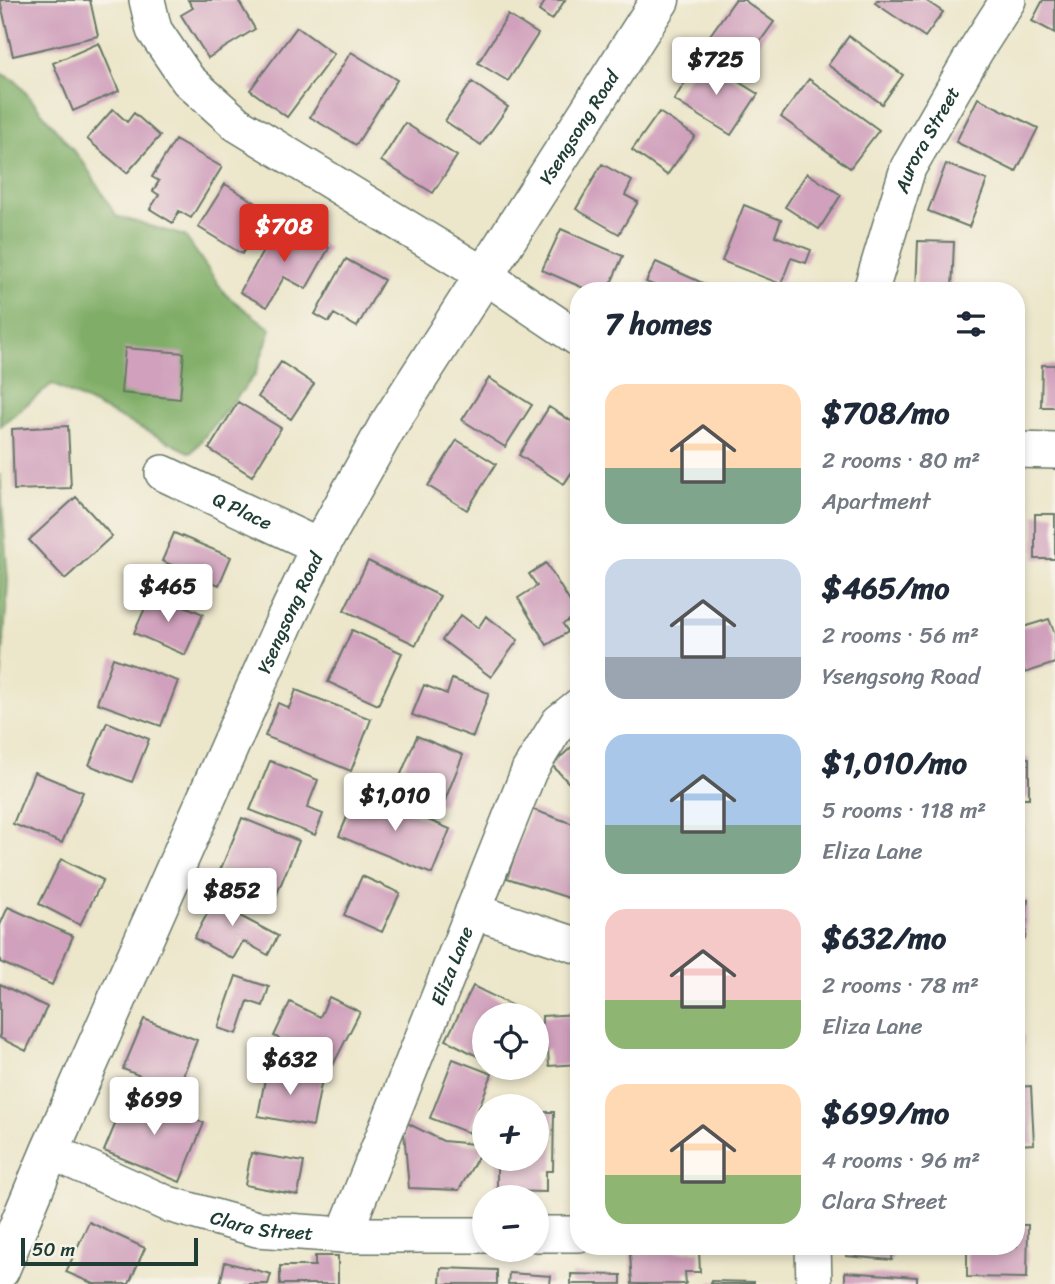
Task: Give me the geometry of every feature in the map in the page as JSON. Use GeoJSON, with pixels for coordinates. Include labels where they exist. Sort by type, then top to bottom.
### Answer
{"type":"FeatureCollection","features":[{"type":"Feature","properties":{"kind":"main road","name":"Ysengsong Road"},"geometry":{"type":"LineString","coordinates":[[0,1270],[50,1151],[320,547],[380,439],[660,0]]}},
{"type":"Feature","properties":{"kind":"street"},"geometry":{"type":"LineString","coordinates":[[147,0],[154,30],[188,80],[237,124],[484,275],[570,334]]}},
{"type":"Feature","properties":{"kind":"street","name":"Aurora Street"},"geometry":{"type":"LineString","coordinates":[[873,282],[908,168],[1007,0]]}},
{"type":"Feature","properties":{"kind":"street"},"geometry":{"type":"LineString","coordinates":[[1025,450],[1055,451]]}},
{"type":"Feature","properties":{"kind":"street","name":"Q Place"},"geometry":{"type":"LineString","coordinates":[[163,473],[320,547]]}},
{"type":"Feature","properties":{"kind":"street","name":"Eliza Lane"},"geometry":{"type":"LineString","coordinates":[[344,1235],[529,771],[559,722],[570,713]]}},
{"type":"Feature","properties":{"kind":"street"},"geometry":{"type":"LineString","coordinates":[[473,911],[570,943]]}},
{"type":"Feature","properties":{"kind":"street","name":"Clara Street"},"geometry":{"type":"LineString","coordinates":[[50,1151],[168,1204],[257,1228],[344,1235],[472,1234]]}},
{"type":"Feature","properties":{"kind":"street"},"geometry":{"type":"LineString","coordinates":[[549,1234],[570,1234]]}},
{"type":"Feature","properties":{"kind":"street"},"geometry":{"type":"LineString","coordinates":[[813,1255],[814,1284]]}},
{"type":"Feature","properties":{"kind":"green space"},"geometry":{"type":"Polygon","coordinates":[[[0,73],[16,81],[84,163],[116,216],[185,236],[226,295],[271,329],[255,375],[191,453],[52,384],[0,426],[0,73]]]}},
{"type":"Feature","properties":{"kind":"green space"},"geometry":{"type":"Polygon","coordinates":[[[0,474],[8,582],[0,693],[0,474]]]}},
{"type":"Feature","properties":{"kind":"building"},"geometry":{"type":"Polygon","coordinates":[[[0,0],[90,0],[98,36],[13,56],[0,0]]]}},
{"type":"Feature","properties":{"kind":"building"},"geometry":{"type":"Polygon","coordinates":[[[188,0],[238,0],[255,29],[208,58],[181,15],[193,8],[188,0]]]}},
{"type":"Feature","properties":{"kind":"building"},"geometry":{"type":"Polygon","coordinates":[[[546,0],[565,0],[552,20],[539,11],[546,0]]]}},
{"type":"Feature","properties":{"kind":"building"},"geometry":{"type":"Polygon","coordinates":[[[735,0],[744,0],[774,22],[744,64],[708,38],[735,0]]]}},
{"type":"Feature","properties":{"kind":"building"},"geometry":{"type":"Polygon","coordinates":[[[877,0],[925,0],[943,12],[925,37],[875,3],[877,0]]]}},
{"type":"Feature","properties":{"kind":"building"},"geometry":{"type":"Polygon","coordinates":[[[1043,0],[1055,0],[1055,33],[1032,21],[1043,0]]]}},
{"type":"Feature","properties":{"kind":"building"},"geometry":{"type":"Polygon","coordinates":[[[508,15],[538,34],[508,81],[478,63],[508,15]]]}},
{"type":"Feature","properties":{"kind":"building"},"geometry":{"type":"Polygon","coordinates":[[[297,27],[334,54],[287,117],[250,90],[297,27]]]}},
{"type":"Feature","properties":{"kind":"building"},"geometry":{"type":"Polygon","coordinates":[[[849,36],[903,75],[882,104],[828,65],[849,36]]]}},
{"type":"Feature","properties":{"kind":"building"},"geometry":{"type":"Polygon","coordinates":[[[99,43],[119,91],[73,111],[53,63],[99,43]]]}},
{"type":"Feature","properties":{"kind":"building"},"geometry":{"type":"Polygon","coordinates":[[[351,52],[397,80],[356,145],[310,117],[351,52]]]}},
{"type":"Feature","properties":{"kind":"building"},"geometry":{"type":"Polygon","coordinates":[[[700,58],[758,94],[731,135],[674,100],[700,58]]]}},
{"type":"Feature","properties":{"kind":"building"},"geometry":{"type":"Polygon","coordinates":[[[809,79],[879,130],[850,168],[781,117],[809,79]]]}},
{"type":"Feature","properties":{"kind":"building"},"geometry":{"type":"Polygon","coordinates":[[[472,82],[508,107],[481,145],[445,121],[472,82]]]}},
{"type":"Feature","properties":{"kind":"building"},"geometry":{"type":"Polygon","coordinates":[[[978,98],[1038,128],[1016,172],[956,142],[978,98]]]}},
{"type":"Feature","properties":{"kind":"building"},"geometry":{"type":"Polygon","coordinates":[[[113,109],[127,122],[134,113],[160,136],[127,173],[87,139],[113,109]]]}},
{"type":"Feature","properties":{"kind":"building"},"geometry":{"type":"Polygon","coordinates":[[[659,112],[695,136],[667,175],[632,150],[659,112]]]}},
{"type":"Feature","properties":{"kind":"building"},"geometry":{"type":"Polygon","coordinates":[[[405,123],[457,156],[433,193],[381,161],[405,123]]]}},
{"type":"Feature","properties":{"kind":"building"},"geometry":{"type":"Polygon","coordinates":[[[175,140],[222,167],[191,218],[179,211],[173,223],[150,209],[159,195],[153,191],[159,181],[152,177],[175,140]]]}},
{"type":"Feature","properties":{"kind":"building"},"geometry":{"type":"Polygon","coordinates":[[[602,164],[632,181],[625,195],[638,202],[619,234],[576,209],[602,164]]]}},
{"type":"Feature","properties":{"kind":"building"},"geometry":{"type":"Polygon","coordinates":[[[946,164],[987,180],[969,227],[928,211],[946,164]]]}},
{"type":"Feature","properties":{"kind":"building"},"geometry":{"type":"Polygon","coordinates":[[[807,173],[841,195],[819,229],[785,207],[807,173]]]}},
{"type":"Feature","properties":{"kind":"building"},"geometry":{"type":"Polygon","coordinates":[[[225,184],[269,211],[242,254],[198,227],[225,184]]]}},
{"type":"Feature","properties":{"kind":"building"},"geometry":{"type":"Polygon","coordinates":[[[744,205],[781,220],[775,236],[811,250],[806,263],[791,258],[782,282],[722,261],[744,205]]]}},
{"type":"Feature","properties":{"kind":"building"},"geometry":{"type":"Polygon","coordinates":[[[280,221],[329,248],[306,289],[284,277],[267,307],[240,292],[280,221]]]}},
{"type":"Feature","properties":{"kind":"building"},"geometry":{"type":"Polygon","coordinates":[[[561,229],[623,256],[612,282],[570,282],[542,270],[561,229]]]}},
{"type":"Feature","properties":{"kind":"building"},"geometry":{"type":"Polygon","coordinates":[[[918,241],[954,242],[952,282],[916,282],[918,241]]]}},
{"type":"Feature","properties":{"kind":"building"},"geometry":{"type":"Polygon","coordinates":[[[346,259],[384,280],[357,327],[334,314],[329,322],[315,314],[346,259]]]}},
{"type":"Feature","properties":{"kind":"building"},"geometry":{"type":"Polygon","coordinates":[[[656,262],[700,282],[646,282],[656,262]]]}},
{"type":"Feature","properties":{"kind":"building"},"geometry":{"type":"Polygon","coordinates":[[[125,348],[184,353],[180,399],[121,393],[125,348]]]}},
{"type":"Feature","properties":{"kind":"building"},"geometry":{"type":"Polygon","coordinates":[[[281,362],[314,384],[291,419],[258,397],[281,362]]]}},
{"type":"Feature","properties":{"kind":"building"},"geometry":{"type":"Polygon","coordinates":[[[1042,365],[1055,365],[1055,407],[1041,407],[1042,365]]]}},
{"type":"Feature","properties":{"kind":"building"},"geometry":{"type":"Polygon","coordinates":[[[489,378],[532,405],[505,447],[462,420],[489,378]]]}},
{"type":"Feature","properties":{"kind":"building"},"geometry":{"type":"Polygon","coordinates":[[[238,402],[281,428],[252,476],[209,449],[238,402]]]}},
{"type":"Feature","properties":{"kind":"building"},"geometry":{"type":"Polygon","coordinates":[[[549,407],[570,420],[570,475],[564,484],[519,455],[549,407]]]}},
{"type":"Feature","properties":{"kind":"building"},"geometry":{"type":"Polygon","coordinates":[[[68,426],[71,488],[14,490],[12,429],[68,426]]]}},
{"type":"Feature","properties":{"kind":"building"},"geometry":{"type":"Polygon","coordinates":[[[457,440],[496,464],[467,510],[428,486],[457,440]]]}},
{"type":"Feature","properties":{"kind":"building"},"geometry":{"type":"Polygon","coordinates":[[[76,497],[112,536],[65,579],[29,540],[76,497]]]}},
{"type":"Feature","properties":{"kind":"building"},"geometry":{"type":"Polygon","coordinates":[[[1035,514],[1055,514],[1055,559],[1035,559],[1035,514]]]}},
{"type":"Feature","properties":{"kind":"building"},"geometry":{"type":"Polygon","coordinates":[[[174,533],[231,557],[219,585],[162,561],[174,533]]]}},
{"type":"Feature","properties":{"kind":"building"},"geometry":{"type":"Polygon","coordinates":[[[368,561],[440,596],[416,645],[344,610],[368,561]]]}},
{"type":"Feature","properties":{"kind":"building"},"geometry":{"type":"Polygon","coordinates":[[[546,563],[570,602],[570,620],[563,624],[568,632],[547,645],[518,598],[537,586],[529,574],[546,563]]]}},
{"type":"Feature","properties":{"kind":"building"},"geometry":{"type":"Polygon","coordinates":[[[152,592],[203,614],[185,655],[134,633],[152,592]]]}},
{"type":"Feature","properties":{"kind":"building"},"geometry":{"type":"Polygon","coordinates":[[[461,615],[478,628],[486,616],[518,640],[491,677],[442,640],[461,615]]]}},
{"type":"Feature","properties":{"kind":"building"},"geometry":{"type":"Polygon","coordinates":[[[1049,619],[1055,634],[1055,663],[1025,673],[1025,626],[1049,619]]]}},
{"type":"Feature","properties":{"kind":"building"},"geometry":{"type":"Polygon","coordinates":[[[352,630],[402,653],[378,705],[328,682],[352,630]]]}},
{"type":"Feature","properties":{"kind":"building"},"geometry":{"type":"Polygon","coordinates":[[[113,658],[178,681],[161,726],[97,703],[113,658]]]}},
{"type":"Feature","properties":{"kind":"building"},"geometry":{"type":"Polygon","coordinates":[[[452,679],[489,693],[473,737],[412,715],[424,685],[447,694],[452,679]]]}},
{"type":"Feature","properties":{"kind":"building"},"geometry":{"type":"Polygon","coordinates":[[[296,690],[371,719],[351,771],[265,736],[278,703],[289,708],[296,690]]]}},
{"type":"Feature","properties":{"kind":"building"},"geometry":{"type":"Polygon","coordinates":[[[107,722],[149,739],[132,782],[89,765],[107,722]]]}},
{"type":"Feature","properties":{"kind":"building"},"geometry":{"type":"Polygon","coordinates":[[[417,736],[463,755],[443,805],[396,786],[417,736]]]}},
{"type":"Feature","properties":{"kind":"building"},"geometry":{"type":"Polygon","coordinates":[[[570,748],[570,784],[552,765],[570,748]]]}},
{"type":"Feature","properties":{"kind":"building"},"geometry":{"type":"Polygon","coordinates":[[[1025,758],[1029,758],[1029,798],[1025,798],[1025,758]]]}},
{"type":"Feature","properties":{"kind":"building"},"geometry":{"type":"Polygon","coordinates":[[[270,761],[318,780],[307,808],[323,814],[315,835],[250,810],[270,761]]]}},
{"type":"Feature","properties":{"kind":"building"},"geometry":{"type":"Polygon","coordinates":[[[34,772],[83,792],[62,843],[13,824],[34,772]]]}},
{"type":"Feature","properties":{"kind":"building"},"geometry":{"type":"Polygon","coordinates":[[[358,791],[450,829],[432,874],[339,836],[358,791]]]}},
{"type":"Feature","properties":{"kind":"building"},"geometry":{"type":"Polygon","coordinates":[[[531,809],[570,823],[569,898],[507,878],[531,809]]]}},
{"type":"Feature","properties":{"kind":"building"},"geometry":{"type":"Polygon","coordinates":[[[242,818],[299,841],[276,896],[219,873],[242,818]]]}},
{"type":"Feature","properties":{"kind":"building"},"geometry":{"type":"Polygon","coordinates":[[[61,859],[103,880],[80,925],[39,904],[61,859]]]}},
{"type":"Feature","properties":{"kind":"building"},"geometry":{"type":"Polygon","coordinates":[[[362,876],[400,893],[382,932],[344,915],[362,876]]]}},
{"type":"Feature","properties":{"kind":"building"},"geometry":{"type":"Polygon","coordinates":[[[220,890],[246,904],[240,916],[278,936],[268,955],[243,941],[233,959],[194,938],[220,890]]]}},
{"type":"Feature","properties":{"kind":"building"},"geometry":{"type":"Polygon","coordinates":[[[1025,900],[1028,900],[1025,939],[1025,900]]]}},
{"type":"Feature","properties":{"kind":"building"},"geometry":{"type":"Polygon","coordinates":[[[8,907],[73,936],[52,985],[0,962],[0,925],[8,907]]]}},
{"type":"Feature","properties":{"kind":"building"},"geometry":{"type":"Polygon","coordinates":[[[236,976],[269,987],[263,1006],[248,1001],[237,1034],[218,1028],[236,976]]]}},
{"type":"Feature","properties":{"kind":"building"},"geometry":{"type":"Polygon","coordinates":[[[0,984],[47,1007],[26,1051],[0,1038],[0,984]]]}},
{"type":"Feature","properties":{"kind":"building"},"geometry":{"type":"Polygon","coordinates":[[[473,986],[507,1003],[472,1003],[472,1053],[446,1040],[473,986]]]}},
{"type":"Feature","properties":{"kind":"building"},"geometry":{"type":"Polygon","coordinates":[[[329,997],[360,1012],[333,1065],[274,1036],[290,1002],[320,1017],[329,997]]]}},
{"type":"Feature","properties":{"kind":"building"},"geometry":{"type":"Polygon","coordinates":[[[570,1014],[570,1065],[549,1066],[549,1016],[570,1014]]]}},
{"type":"Feature","properties":{"kind":"building"},"geometry":{"type":"Polygon","coordinates":[[[144,1019],[197,1040],[177,1091],[123,1069],[144,1019]]]}},
{"type":"Feature","properties":{"kind":"building"},"geometry":{"type":"Polygon","coordinates":[[[453,1059],[472,1066],[472,1080],[490,1080],[484,1094],[472,1094],[472,1125],[469,1133],[430,1118],[453,1059]]]}},
{"type":"Feature","properties":{"kind":"building"},"geometry":{"type":"Polygon","coordinates":[[[267,1068],[322,1079],[313,1126],[258,1116],[267,1068]]]}},
{"type":"Feature","properties":{"kind":"building"},"geometry":{"type":"Polygon","coordinates":[[[1025,1086],[1031,1086],[1034,1144],[1025,1145],[1025,1086]]]}},
{"type":"Feature","properties":{"kind":"building"},"geometry":{"type":"Polygon","coordinates":[[[128,1093],[204,1123],[180,1182],[104,1151],[128,1093]]]}},
{"type":"Feature","properties":{"kind":"building"},"geometry":{"type":"Polygon","coordinates":[[[549,1112],[554,1112],[553,1171],[549,1171],[549,1112]]]}},
{"type":"Feature","properties":{"kind":"building"},"geometry":{"type":"Polygon","coordinates":[[[403,1121],[443,1141],[472,1144],[472,1168],[459,1190],[409,1188],[403,1121]]]}},
{"type":"Feature","properties":{"kind":"building"},"geometry":{"type":"Polygon","coordinates":[[[251,1153],[304,1162],[298,1195],[245,1185],[251,1153]]]}},
{"type":"Feature","properties":{"kind":"building"},"geometry":{"type":"Polygon","coordinates":[[[497,1171],[546,1171],[546,1185],[497,1185],[497,1171]]]}},
{"type":"Feature","properties":{"kind":"building"},"geometry":{"type":"Polygon","coordinates":[[[89,1222],[145,1248],[129,1284],[94,1284],[66,1272],[89,1222]]]}},
{"type":"Feature","properties":{"kind":"building"},"geometry":{"type":"Polygon","coordinates":[[[1025,1225],[1028,1225],[1027,1278],[967,1277],[967,1255],[1025,1255],[1025,1225]]]}},
{"type":"Feature","properties":{"kind":"building"},"geometry":{"type":"Polygon","coordinates":[[[630,1255],[699,1255],[700,1272],[685,1272],[686,1284],[632,1284],[630,1255]]]}},
{"type":"Feature","properties":{"kind":"building"},"geometry":{"type":"Polygon","coordinates":[[[846,1255],[892,1255],[892,1260],[846,1255]]]}},
{"type":"Feature","properties":{"kind":"building"},"geometry":{"type":"Polygon","coordinates":[[[315,1256],[338,1256],[338,1284],[280,1284],[280,1266],[315,1266],[315,1256]]]}},
{"type":"Feature","properties":{"kind":"building"},"geometry":{"type":"Polygon","coordinates":[[[225,1262],[271,1274],[268,1284],[220,1284],[225,1262]]]}},
{"type":"Feature","properties":{"kind":"building"},"geometry":{"type":"Polygon","coordinates":[[[441,1268],[497,1270],[497,1284],[440,1284],[441,1268]]]}},
{"type":"Feature","properties":{"kind":"building"},"geometry":{"type":"Polygon","coordinates":[[[845,1272],[917,1277],[917,1284],[845,1284],[845,1272]]]}},
{"type":"Feature","properties":{"kind":"building"},"geometry":{"type":"Polygon","coordinates":[[[509,1273],[551,1276],[550,1284],[508,1284],[509,1273]]]}},
{"type":"Feature","properties":{"kind":"building"},"geometry":{"type":"Polygon","coordinates":[[[571,1274],[621,1275],[621,1284],[571,1284],[571,1274]]]}},
{"type":"Feature","properties":{"kind":"building"},"geometry":{"type":"Polygon","coordinates":[[[711,1281],[754,1282],[754,1284],[711,1284],[711,1281]]]}}]}
